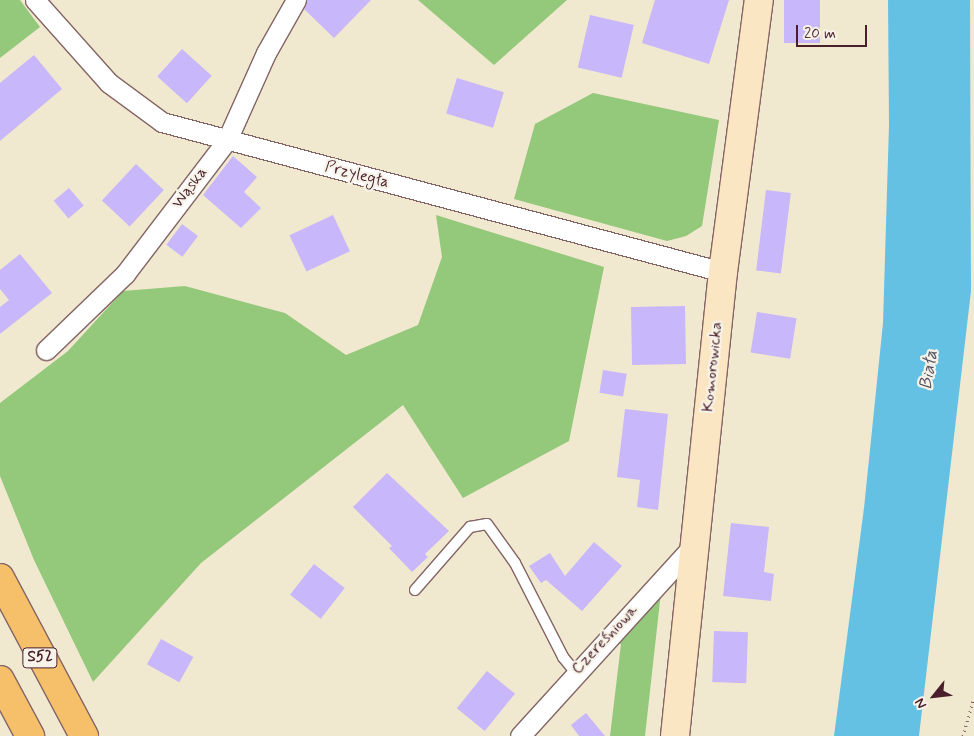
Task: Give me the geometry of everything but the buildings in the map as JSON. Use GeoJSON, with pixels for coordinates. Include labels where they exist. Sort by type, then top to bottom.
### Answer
{"type":"FeatureCollection","features":[{"type":"Feature","properties":{"kind":"highway","name":"S52"},"geometry":{"type":"LineString","coordinates":[[0,578],[84,736]]}},
{"type":"Feature","properties":{"kind":"highway","name":"S52"},"geometry":{"type":"LineString","coordinates":[[0,680],[30,736]]}},
{"type":"Feature","properties":{"kind":"street","name":"Przyległa"},"geometry":{"type":"LineString","coordinates":[[35,0],[109,82],[162,122],[723,272]]}},
{"type":"Feature","properties":{"kind":"street","name":"Wąska"},"geometry":{"type":"LineString","coordinates":[[46,350],[125,274],[227,140],[266,53],[296,0]]}},
{"type":"Feature","properties":{"kind":"street","name":"Komorowicka"},"geometry":{"type":"LineString","coordinates":[[675,736],[693,546],[723,272],[759,0]]}},
{"type":"Feature","properties":{"kind":"street","name":"Czereśniowa"},"geometry":{"type":"LineString","coordinates":[[520,736],[574,672],[693,546]]}},
{"type":"Feature","properties":{"kind":"lane"},"geometry":{"type":"LineString","coordinates":[[415,590],[470,527],[487,524],[515,563],[563,657],[574,672]]}},
{"type":"Feature","properties":{"kind":"path"},"geometry":{"type":"LineString","coordinates":[[964,736],[974,698]]}},
{"type":"Feature","properties":{"kind":"green space"},"geometry":{"type":"Polygon","coordinates":[[[0,0],[20,0],[40,27],[0,58],[0,0]]]}},
{"type":"Feature","properties":{"kind":"green space"},"geometry":{"type":"Polygon","coordinates":[[[418,0],[567,0],[494,65],[418,0]]]}},
{"type":"Feature","properties":{"kind":"green space"},"geometry":{"type":"Polygon","coordinates":[[[593,93],[719,120],[702,226],[686,236],[667,241],[514,199],[535,124],[593,93]]]}},
{"type":"Feature","properties":{"kind":"green space"},"geometry":{"type":"Polygon","coordinates":[[[436,215],[604,267],[569,441],[463,498],[403,405],[201,563],[93,682],[34,560],[0,476],[0,403],[68,351],[123,291],[185,286],[285,313],[346,355],[418,325],[442,257],[436,215]]]}},
{"type":"Feature","properties":{"kind":"green space"},"geometry":{"type":"Polygon","coordinates":[[[661,592],[645,736],[610,736],[621,644],[616,643],[661,592]]]}},
{"type":"Feature","properties":{"kind":"water","name":"Biała"},"geometry":{"type":"Polygon","coordinates":[[[888,0],[970,0],[971,291],[919,736],[834,736],[864,508],[883,323],[889,125],[888,0]]]}}]}
